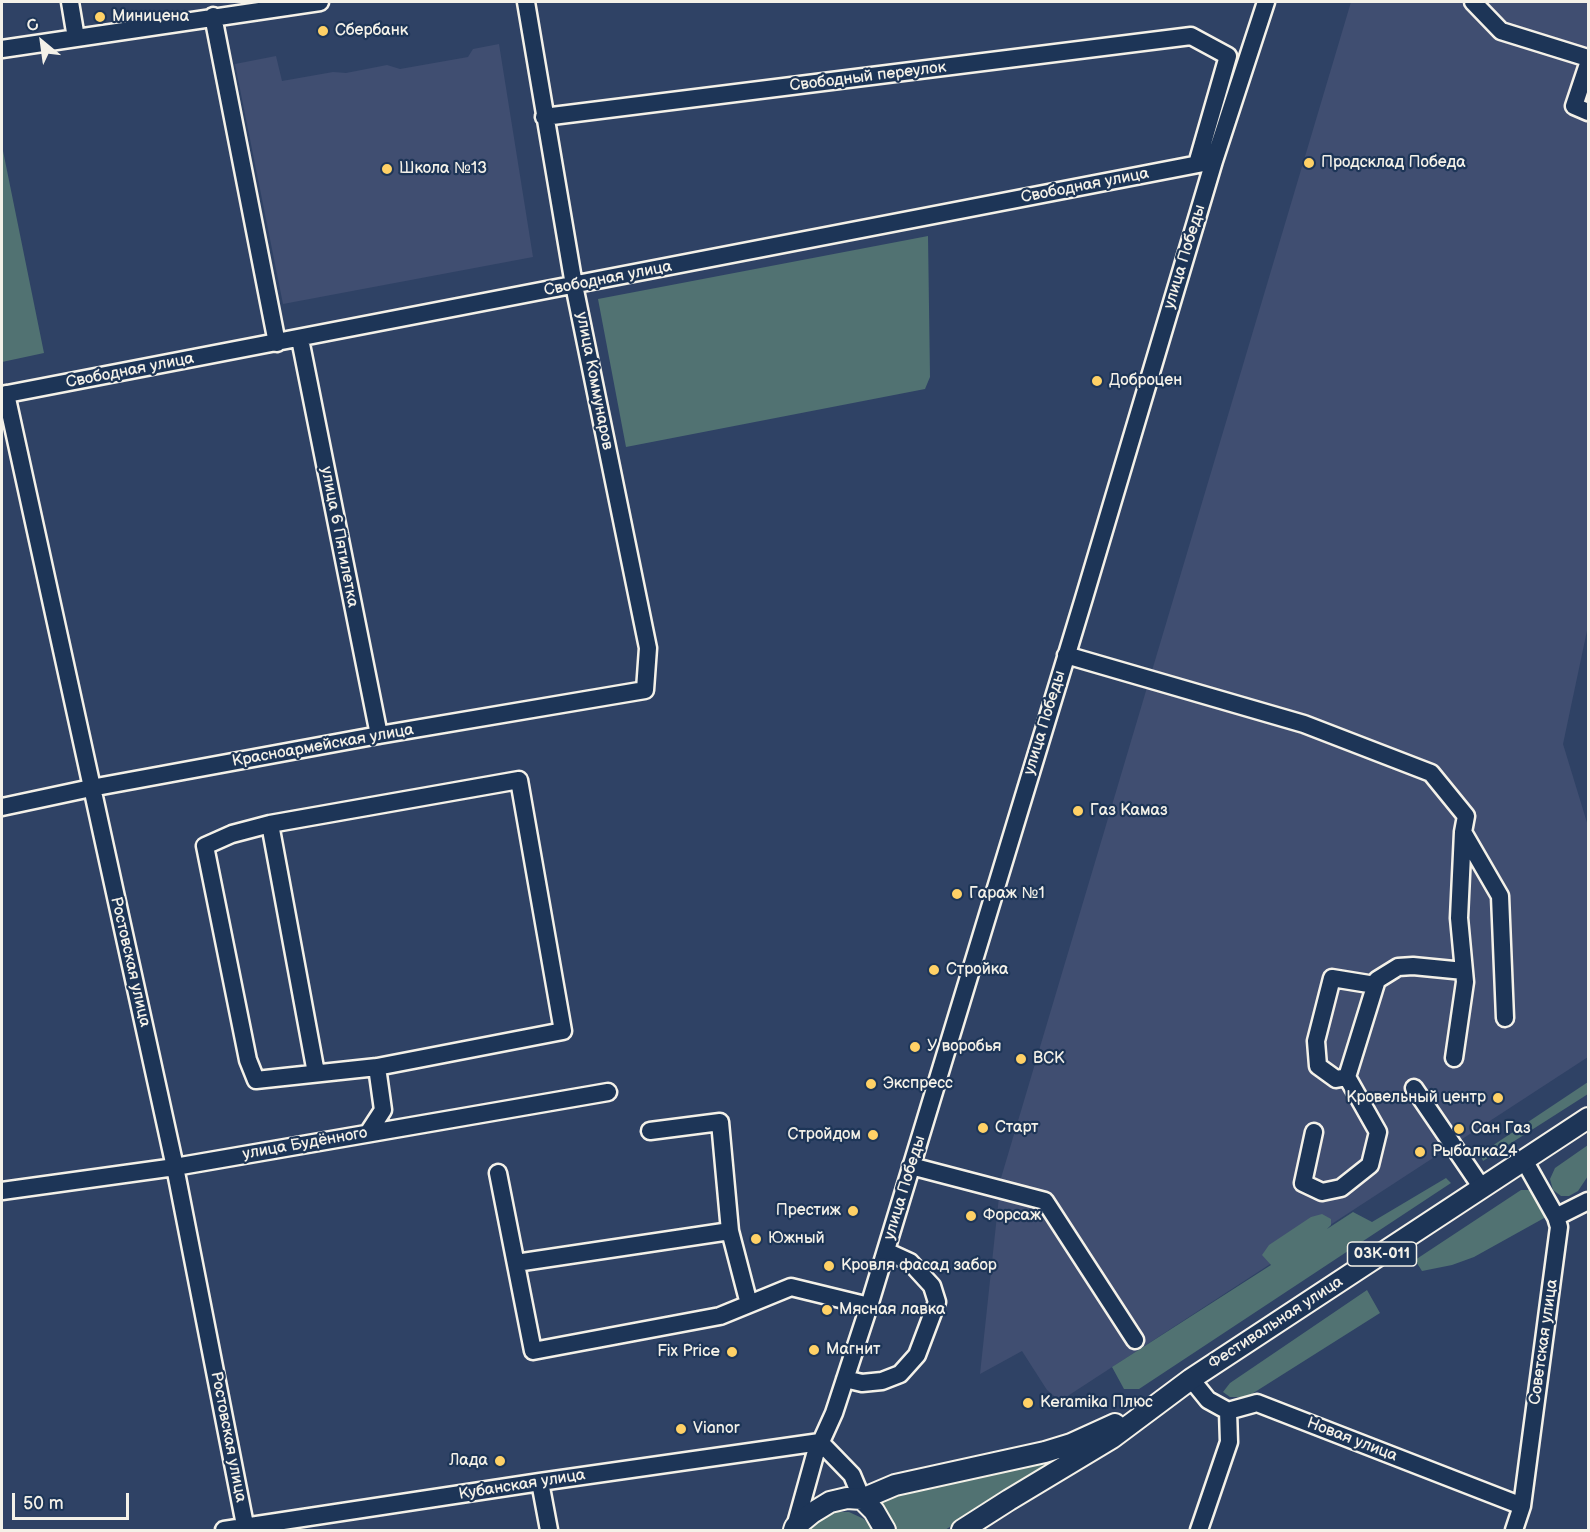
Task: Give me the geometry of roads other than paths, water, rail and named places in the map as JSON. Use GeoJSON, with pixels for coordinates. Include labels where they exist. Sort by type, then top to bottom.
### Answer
{"type":"FeatureCollection","features":[{"type":"Feature","properties":{"kind":"main road","name":"Фестивальная улица"},"geometry":{"type":"LineString","coordinates":[[795,1529],[812,1513],[830,1502],[847,1498],[862,1499],[895,1485],[1045,1452],[1071,1444],[1125,1419],[1183,1384],[1588,1118]]}},
{"type":"Feature","properties":{"kind":"main road","name":"Фестивальная улица"},"geometry":{"type":"LineString","coordinates":[[962,1530],[1112,1438],[1183,1384]]}},
{"type":"Feature","properties":{"kind":"main road"},"geometry":{"type":"LineString","coordinates":[[862,1499],[874,1511],[885,1530]]}},
{"type":"Feature","properties":{"kind":"street"},"geometry":{"type":"LineString","coordinates":[[69,2],[76,38]]}},
{"type":"Feature","properties":{"kind":"street"},"geometry":{"type":"LineString","coordinates":[[2,50],[213,16],[320,2]]}},
{"type":"Feature","properties":{"kind":"street","name":"улица Коммунаров"},"geometry":{"type":"LineString","coordinates":[[526,2],[574,285],[648,648],[645,690]]}},
{"type":"Feature","properties":{"kind":"street","name":"улица Победы"},"geometry":{"type":"LineString","coordinates":[[795,1529],[820,1442],[834,1413],[869,1306],[1066,654],[1205,162],[1266,2]]}},
{"type":"Feature","properties":{"kind":"street"},"geometry":{"type":"LineString","coordinates":[[1473,2],[1502,31],[1588,58]]}},
{"type":"Feature","properties":{"kind":"street"},"geometry":{"type":"LineString","coordinates":[[213,16],[277,343]]}},
{"type":"Feature","properties":{"kind":"street","name":"Свободный переулок"},"geometry":{"type":"LineString","coordinates":[[544,117],[1191,36],[1228,56],[1205,162]]}},
{"type":"Feature","properties":{"kind":"street"},"geometry":{"type":"LineString","coordinates":[[1588,64],[1574,106],[1588,112]]}},
{"type":"Feature","properties":{"kind":"street","name":"Свободная улица"},"geometry":{"type":"LineString","coordinates":[[4,395],[1205,162]]}},
{"type":"Feature","properties":{"kind":"street","name":"улица 6 Пятилетка"},"geometry":{"type":"LineString","coordinates":[[300,339],[379,735]]}},
{"type":"Feature","properties":{"kind":"street","name":"Ростовская улица"},"geometry":{"type":"LineString","coordinates":[[4,395],[175,1167],[245,1529]]}},
{"type":"Feature","properties":{"kind":"street"},"geometry":{"type":"LineString","coordinates":[[1066,654],[1304,724],[1431,773],[1466,816],[1462,832],[1459,918],[1465,982],[1454,1058]]}},
{"type":"Feature","properties":{"kind":"street","name":"Красноармейская улица"},"geometry":{"type":"LineString","coordinates":[[2,807],[91,788],[379,735],[645,690]]}},
{"type":"Feature","properties":{"kind":"street"},"geometry":{"type":"LineString","coordinates":[[519,780],[563,1031],[377,1067],[256,1080],[248,1060],[205,846],[232,834],[270,824],[519,780]]}},
{"type":"Feature","properties":{"kind":"street"},"geometry":{"type":"LineString","coordinates":[[270,824],[316,1073]]}},
{"type":"Feature","properties":{"kind":"street"},"geometry":{"type":"LineString","coordinates":[[1462,832],[1500,896],[1505,1018]]}},
{"type":"Feature","properties":{"kind":"street"},"geometry":{"type":"LineString","coordinates":[[1314,1132],[1303,1183],[1322,1192],[1341,1188],[1370,1165],[1378,1132],[1347,1077],[1377,980],[1398,967],[1413,966],[1464,971]]}},
{"type":"Feature","properties":{"kind":"street"},"geometry":{"type":"LineString","coordinates":[[1347,1077],[1336,1079],[1318,1066],[1316,1041],[1332,978],[1375,985]]}},
{"type":"Feature","properties":{"kind":"street"},"geometry":{"type":"LineString","coordinates":[[368,1133],[383,1110],[377,1067]]}},
{"type":"Feature","properties":{"kind":"street"},"geometry":{"type":"LineString","coordinates":[[1414,1088],[1482,1188]]}},
{"type":"Feature","properties":{"kind":"street","name":"улица Будённого"},"geometry":{"type":"LineString","coordinates":[[2,1191],[175,1167],[608,1092]]}},
{"type":"Feature","properties":{"kind":"street"},"geometry":{"type":"LineString","coordinates":[[650,1131],[720,1122],[730,1231],[749,1304]]}},
{"type":"Feature","properties":{"kind":"street","name":"Советская улица"},"geometry":{"type":"LineString","coordinates":[[1514,1530],[1522,1506],[1559,1227],[1556,1217],[1524,1160]]}},
{"type":"Feature","properties":{"kind":"street"},"geometry":{"type":"LineString","coordinates":[[911,1166],[1046,1201],[1135,1340]]}},
{"type":"Feature","properties":{"kind":"street"},"geometry":{"type":"LineString","coordinates":[[498,1173],[533,1351],[720,1316],[791,1287],[869,1306]]}},
{"type":"Feature","properties":{"kind":"street"},"geometry":{"type":"LineString","coordinates":[[1556,1217],[1588,1201]]}},
{"type":"Feature","properties":{"kind":"street"},"geometry":{"type":"LineString","coordinates":[[516,1263],[730,1231]]}},
{"type":"Feature","properties":{"kind":"street"},"geometry":{"type":"LineString","coordinates":[[845,1379],[862,1383],[882,1381],[900,1374],[917,1355],[936,1302],[932,1286],[910,1262],[886,1251]]}},
{"type":"Feature","properties":{"kind":"street"},"geometry":{"type":"LineString","coordinates":[[1183,1384],[1228,1411],[1229,1443],[1199,1530]]}},
{"type":"Feature","properties":{"kind":"street","name":"Новая улица"},"geometry":{"type":"LineString","coordinates":[[1228,1411],[1257,1404],[1522,1506]]}},
{"type":"Feature","properties":{"kind":"street"},"geometry":{"type":"LineString","coordinates":[[820,1442],[852,1475],[862,1499]]}},
{"type":"Feature","properties":{"kind":"street","name":"Кубанская улица"},"geometry":{"type":"LineString","coordinates":[[224,1530],[245,1529],[540,1482],[820,1442]]}},
{"type":"Feature","properties":{"kind":"street"},"geometry":{"type":"LineString","coordinates":[[852,1475],[870,1483],[895,1485]]}},
{"type":"Feature","properties":{"kind":"street"},"geometry":{"type":"LineString","coordinates":[[540,1482],[549,1530]]}},
{"type":"Feature","properties":{"kind":"place","name":"Миницена"},"geometry":{"type":"Point","coordinates":[100,17]}},
{"type":"Feature","properties":{"kind":"place","name":"Сбербанк"},"geometry":{"type":"Point","coordinates":[323,31]}},
{"type":"Feature","properties":{"kind":"place","name":"Продсклад Победа"},"geometry":{"type":"Point","coordinates":[1309,163]}},
{"type":"Feature","properties":{"kind":"place","name":"Школа №13"},"geometry":{"type":"Point","coordinates":[387,169]}},
{"type":"Feature","properties":{"kind":"place","name":"Доброцен"},"geometry":{"type":"Point","coordinates":[1097,381]}},
{"type":"Feature","properties":{"kind":"place","name":"Газ Камаз"},"geometry":{"type":"Point","coordinates":[1078,811]}},
{"type":"Feature","properties":{"kind":"place","name":"Гараж №1"},"geometry":{"type":"Point","coordinates":[957,894]}},
{"type":"Feature","properties":{"kind":"place","name":"Стройка"},"geometry":{"type":"Point","coordinates":[934,970]}},
{"type":"Feature","properties":{"kind":"place","name":"У воробья"},"geometry":{"type":"Point","coordinates":[915,1047]}},
{"type":"Feature","properties":{"kind":"place","name":"ВСК"},"geometry":{"type":"Point","coordinates":[1021,1059]}},
{"type":"Feature","properties":{"kind":"place","name":"Экспресс"},"geometry":{"type":"Point","coordinates":[871,1084]}},
{"type":"Feature","properties":{"kind":"place","name":"Кровельный центр"},"geometry":{"type":"Point","coordinates":[1498,1098]}},
{"type":"Feature","properties":{"kind":"place","name":"Старт"},"geometry":{"type":"Point","coordinates":[983,1128]}},
{"type":"Feature","properties":{"kind":"place","name":"Сан Газ"},"geometry":{"type":"Point","coordinates":[1459,1129]}},
{"type":"Feature","properties":{"kind":"place","name":"Стройдом"},"geometry":{"type":"Point","coordinates":[873,1135]}},
{"type":"Feature","properties":{"kind":"place","name":"Рыбалка24"},"geometry":{"type":"Point","coordinates":[1420,1152]}},
{"type":"Feature","properties":{"kind":"place","name":"Престиж"},"geometry":{"type":"Point","coordinates":[853,1211]}},
{"type":"Feature","properties":{"kind":"place","name":"Форсаж"},"geometry":{"type":"Point","coordinates":[971,1216]}},
{"type":"Feature","properties":{"kind":"place","name":"Южный"},"geometry":{"type":"Point","coordinates":[756,1239]}},
{"type":"Feature","properties":{"kind":"place","name":"Кровля фасад забор"},"geometry":{"type":"Point","coordinates":[829,1266]}},
{"type":"Feature","properties":{"kind":"place","name":"Мясная лавка"},"geometry":{"type":"Point","coordinates":[827,1310]}},
{"type":"Feature","properties":{"kind":"place","name":"Магнит"},"geometry":{"type":"Point","coordinates":[814,1350]}},
{"type":"Feature","properties":{"kind":"place","name":"Fix Price"},"geometry":{"type":"Point","coordinates":[732,1352]}},
{"type":"Feature","properties":{"kind":"place","name":"Keramika Плюс"},"geometry":{"type":"Point","coordinates":[1028,1403]}},
{"type":"Feature","properties":{"kind":"place","name":"Vianor"},"geometry":{"type":"Point","coordinates":[681,1429]}},
{"type":"Feature","properties":{"kind":"place","name":"Лада"},"geometry":{"type":"Point","coordinates":[500,1461]}}]}
